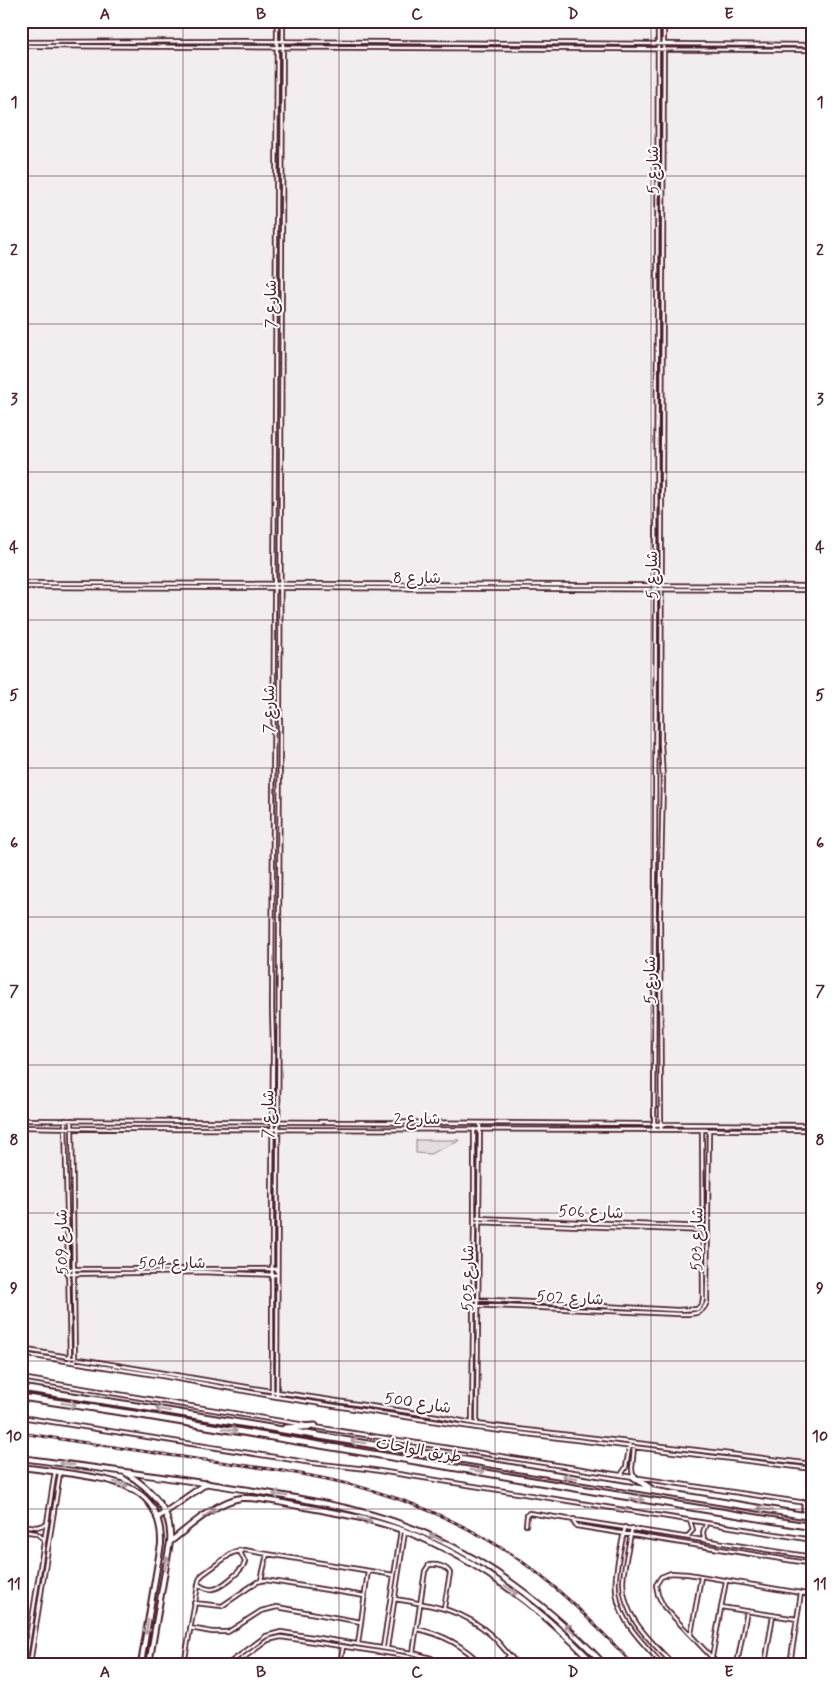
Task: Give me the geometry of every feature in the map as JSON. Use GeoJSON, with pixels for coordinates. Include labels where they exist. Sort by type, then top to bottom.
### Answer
{"type":"FeatureCollection","features":[{"type":"Feature","properties":{"kind":"highway"},"geometry":{"type":"LineString","coordinates":[[22,1398],[23,1388]]}},
{"type":"Feature","properties":{"kind":"highway","name":"طريق الواحات"},"geometry":{"type":"LineString","coordinates":[[23,1388],[813,1517]]}},
{"type":"Feature","properties":{"kind":"highway","name":"طريق الواحات"},"geometry":{"type":"LineString","coordinates":[[22,1398],[141,1415],[813,1527]]}},
{"type":"Feature","properties":{"kind":"highway"},"geometry":{"type":"LineString","coordinates":[[274,1429],[315,1426]]}},
{"type":"Feature","properties":{"kind":"highway"},"geometry":{"type":"LineString","coordinates":[[634,1477],[653,1491]]}},
{"type":"Feature","properties":{"kind":"highway"},"geometry":{"type":"LineString","coordinates":[[804,1516],[805,1503]]}},
{"type":"Feature","properties":{"kind":"street","name":"شارع 7"},"geometry":{"type":"LineString","coordinates":[[272,1396],[277,21]]}},
{"type":"Feature","properties":{"kind":"street","name":"شارع 7"},"geometry":{"type":"LineString","coordinates":[[277,1397],[283,21]]}},
{"type":"Feature","properties":{"kind":"street","name":"شارع 5"},"geometry":{"type":"LineString","coordinates":[[654,1130],[658,21]]}},
{"type":"Feature","properties":{"kind":"street","name":"شارع 5"},"geometry":{"type":"LineString","coordinates":[[661,1130],[660,918],[663,825],[664,21]]}},
{"type":"Feature","properties":{"kind":"street"},"geometry":{"type":"LineString","coordinates":[[21,42],[813,45]]}},
{"type":"Feature","properties":{"kind":"street"},"geometry":{"type":"LineString","coordinates":[[21,46],[813,50]]}},
{"type":"Feature","properties":{"kind":"street","name":"شارع 8"},"geometry":{"type":"LineString","coordinates":[[21,583],[656,587]]}},
{"type":"Feature","properties":{"kind":"street","name":"شارع 8"},"geometry":{"type":"LineString","coordinates":[[21,588],[813,586]]}},
{"type":"Feature","properties":{"kind":"street","name":"شارع 8"},"geometry":{"type":"LineString","coordinates":[[662,587],[813,590]]}},
{"type":"Feature","properties":{"kind":"street"},"geometry":{"type":"LineString","coordinates":[[655,825],[663,825]]}},
{"type":"Feature","properties":{"kind":"street","name":"شارع 2"},"geometry":{"type":"LineString","coordinates":[[21,1120],[813,1124]]}},
{"type":"Feature","properties":{"kind":"street","name":"شارع 509"},"geometry":{"type":"LineString","coordinates":[[65,1120],[70,1362]]}},
{"type":"Feature","properties":{"kind":"street","name":"شارع 509"},"geometry":{"type":"LineString","coordinates":[[72,1120],[75,1362]]}},
{"type":"Feature","properties":{"kind":"street"},"geometry":{"type":"LineString","coordinates":[[126,1121],[126,1129]]}},
{"type":"Feature","properties":{"kind":"street","name":"شارع 505"},"geometry":{"type":"LineString","coordinates":[[477,1428],[480,1123]]}},
{"type":"Feature","properties":{"kind":"street","name":"شارع 2"},"geometry":{"type":"LineString","coordinates":[[21,1127],[126,1129],[813,1130]]}},
{"type":"Feature","properties":{"kind":"street","name":"شارع 505"},"geometry":{"type":"LineString","coordinates":[[472,1427],[474,1129]]}},
{"type":"Feature","properties":{"kind":"street","name":"شارع 503"},"geometry":{"type":"LineString","coordinates":[[666,1309],[694,1310],[700,1307],[703,1298],[702,1130]]}},
{"type":"Feature","properties":{"kind":"street","name":"شارع 503"},"geometry":{"type":"LineString","coordinates":[[667,1313],[691,1314],[702,1311],[707,1302],[709,1130]]}},
{"type":"Feature","properties":{"kind":"street"},"geometry":{"type":"LineString","coordinates":[[66,1200],[72,1200]]}},
{"type":"Feature","properties":{"kind":"street","name":"شارع 506"},"geometry":{"type":"LineString","coordinates":[[474,1218],[708,1227]]}},
{"type":"Feature","properties":{"kind":"street","name":"شارع 506"},"geometry":{"type":"LineString","coordinates":[[474,1222],[708,1232]]}},
{"type":"Feature","properties":{"kind":"street"},"geometry":{"type":"LineString","coordinates":[[666,1225],[666,1230]]}},
{"type":"Feature","properties":{"kind":"street","name":"شارع 504"},"geometry":{"type":"LineString","coordinates":[[67,1269],[277,1275]]}},
{"type":"Feature","properties":{"kind":"street","name":"شارع 504"},"geometry":{"type":"LineString","coordinates":[[67,1274],[277,1269]]}},
{"type":"Feature","properties":{"kind":"street"},"geometry":{"type":"LineString","coordinates":[[702,1270],[707,1270]]}},
{"type":"Feature","properties":{"kind":"street","name":"شارع 502"},"geometry":{"type":"LineString","coordinates":[[472,1299],[666,1309]]}},
{"type":"Feature","properties":{"kind":"street","name":"شارع 502"},"geometry":{"type":"LineString","coordinates":[[472,1305],[667,1313]]}},
{"type":"Feature","properties":{"kind":"street"},"geometry":{"type":"LineString","coordinates":[[635,1307],[635,1312]]}},
{"type":"Feature","properties":{"kind":"street"},"geometry":{"type":"LineString","coordinates":[[666,1309],[667,1313]]}},
{"type":"Feature","properties":{"kind":"street"},"geometry":{"type":"LineString","coordinates":[[68,1314],[74,1314]]}},
{"type":"Feature","properties":{"kind":"street","name":"شارع 500"},"geometry":{"type":"LineString","coordinates":[[21,1349],[277,1397],[477,1428],[813,1469]]}},
{"type":"Feature","properties":{"kind":"street","name":"شارع 500"},"geometry":{"type":"LineString","coordinates":[[21,1354],[196,1378],[477,1424],[813,1464]]}},
{"type":"Feature","properties":{"kind":"street","name":"طريق الواحات"},"geometry":{"type":"LineString","coordinates":[[21,1378],[621,1475],[813,1504]]}},
{"type":"Feature","properties":{"kind":"street"},"geometry":{"type":"LineString","coordinates":[[243,1391],[244,1386]]}},
{"type":"Feature","properties":{"kind":"street","name":"طريق الواحات"},"geometry":{"type":"LineString","coordinates":[[21,1417],[312,1463],[367,1469],[813,1540]]}},
{"type":"Feature","properties":{"kind":"street"},"geometry":{"type":"LineString","coordinates":[[601,1443],[602,1439]]}},
{"type":"Feature","properties":{"kind":"street"},"geometry":{"type":"LineString","coordinates":[[621,1475],[625,1470],[630,1442]]}},
{"type":"Feature","properties":{"kind":"street"},"geometry":{"type":"LineString","coordinates":[[634,1477],[632,1469],[635,1442]]}},
{"type":"Feature","properties":{"kind":"street"},"geometry":{"type":"LineString","coordinates":[[681,1448],[681,1453]]}},
{"type":"Feature","properties":{"kind":"street"},"geometry":{"type":"LineString","coordinates":[[706,1456],[707,1451]]}},
{"type":"Feature","properties":{"kind":"street"},"geometry":{"type":"LineString","coordinates":[[21,1458],[255,1491],[357,1510],[402,1524],[468,1554],[508,1580],[567,1626],[604,1664]]}},
{"type":"Feature","properties":{"kind":"street"},"geometry":{"type":"LineString","coordinates":[[770,1464],[771,1459]]}},
{"type":"Feature","properties":{"kind":"street"},"geometry":{"type":"LineString","coordinates":[[21,1467],[116,1482],[133,1488],[150,1504],[157,1518],[161,1544],[141,1664]]}},
{"type":"Feature","properties":{"kind":"street"},"geometry":{"type":"LineString","coordinates":[[86,1476],[88,1467]]}},
{"type":"Feature","properties":{"kind":"street"},"geometry":{"type":"LineString","coordinates":[[25,1664],[55,1472]]}},
{"type":"Feature","properties":{"kind":"street"},"geometry":{"type":"LineString","coordinates":[[30,1664],[60,1472]]}},
{"type":"Feature","properties":{"kind":"street"},"geometry":{"type":"LineString","coordinates":[[124,1472],[149,1490],[165,1513],[170,1528],[170,1542],[149,1664]]}},
{"type":"Feature","properties":{"kind":"street"},"geometry":{"type":"LineString","coordinates":[[157,1518],[207,1483]]}},
{"type":"Feature","properties":{"kind":"street"},"geometry":{"type":"LineString","coordinates":[[254,1499],[255,1491]]}},
{"type":"Feature","properties":{"kind":"street"},"geometry":{"type":"LineString","coordinates":[[170,1542],[226,1502],[241,1498],[353,1517],[403,1531],[433,1543],[477,1567],[562,1630],[595,1664]]}},
{"type":"Feature","properties":{"kind":"street"},"geometry":{"type":"LineString","coordinates":[[526,1525],[529,1513],[813,1557]]}},
{"type":"Feature","properties":{"kind":"street"},"geometry":{"type":"LineString","coordinates":[[574,1519],[576,1526],[813,1564]]}},
{"type":"Feature","properties":{"kind":"street"},"geometry":{"type":"LineString","coordinates":[[688,1537],[693,1530],[690,1521]]}},
{"type":"Feature","properties":{"kind":"street"},"geometry":{"type":"LineString","coordinates":[[21,1525],[37,1527],[47,1524]]}},
{"type":"Feature","properties":{"kind":"street"},"geometry":{"type":"LineString","coordinates":[[704,1539],[703,1530],[706,1524]]}},
{"type":"Feature","properties":{"kind":"street"},"geometry":{"type":"LineString","coordinates":[[625,1527],[616,1576],[619,1606],[625,1621],[633,1632],[662,1664]]}},
{"type":"Feature","properties":{"kind":"street"},"geometry":{"type":"LineString","coordinates":[[632,1528],[623,1584],[627,1605],[642,1632],[673,1664]]}},
{"type":"Feature","properties":{"kind":"street"},"geometry":{"type":"LineString","coordinates":[[21,1531],[36,1533],[44,1539]]}},
{"type":"Feature","properties":{"kind":"street"},"geometry":{"type":"LineString","coordinates":[[382,1648],[403,1531]]}},
{"type":"Feature","properties":{"kind":"street"},"geometry":{"type":"LineString","coordinates":[[387,1648],[403,1531]]}},
{"type":"Feature","properties":{"kind":"street"},"geometry":{"type":"LineString","coordinates":[[184,1664],[194,1603],[202,1575],[239,1550],[394,1575]]}},
{"type":"Feature","properties":{"kind":"street"},"geometry":{"type":"LineString","coordinates":[[198,1584],[210,1589],[217,1588],[242,1570],[245,1562],[239,1550]]}},
{"type":"Feature","properties":{"kind":"street"},"geometry":{"type":"LineString","coordinates":[[261,1580],[267,1554]]}},
{"type":"Feature","properties":{"kind":"street"},"geometry":{"type":"LineString","coordinates":[[41,1556],[46,1557]]}},
{"type":"Feature","properties":{"kind":"street"},"geometry":{"type":"LineString","coordinates":[[413,1653],[425,1571],[430,1565],[446,1568],[450,1573],[444,1608]]}},
{"type":"Feature","properties":{"kind":"street"},"geometry":{"type":"LineString","coordinates":[[358,1644],[368,1571]]}},
{"type":"Feature","properties":{"kind":"street"},"geometry":{"type":"LineString","coordinates":[[718,1664],[664,1607],[656,1585],[658,1580],[665,1574],[702,1576],[813,1595]]}},
{"type":"Feature","properties":{"kind":"street"},"geometry":{"type":"LineString","coordinates":[[691,1634],[702,1576]]}},
{"type":"Feature","properties":{"kind":"street"},"geometry":{"type":"LineString","coordinates":[[194,1603],[222,1606],[261,1580],[365,1596]]}},
{"type":"Feature","properties":{"kind":"street"},"geometry":{"type":"LineString","coordinates":[[712,1657],[726,1581]]}},
{"type":"Feature","properties":{"kind":"street"},"geometry":{"type":"LineString","coordinates":[[154,1583],[162,1584]]}},
{"type":"Feature","properties":{"kind":"street"},"geometry":{"type":"LineString","coordinates":[[790,1664],[801,1593]]}},
{"type":"Feature","properties":{"kind":"street"},"geometry":{"type":"LineString","coordinates":[[395,1599],[444,1608],[479,1625],[518,1664]]}},
{"type":"Feature","properties":{"kind":"street"},"geometry":{"type":"LineString","coordinates":[[190,1628],[212,1632],[228,1632],[266,1608],[277,1607],[361,1622]]}},
{"type":"Feature","properties":{"kind":"street"},"geometry":{"type":"LineString","coordinates":[[721,1607],[797,1619]]}},
{"type":"Feature","properties":{"kind":"street"},"geometry":{"type":"LineString","coordinates":[[737,1664],[747,1611]]}},
{"type":"Feature","properties":{"kind":"street"},"geometry":{"type":"LineString","coordinates":[[765,1664],[773,1615]]}},
{"type":"Feature","properties":{"kind":"street"},"geometry":{"type":"LineString","coordinates":[[417,1629],[436,1634],[464,1648],[481,1664]]}},
{"type":"Feature","properties":{"kind":"street"},"geometry":{"type":"LineString","coordinates":[[228,1664],[266,1636],[277,1632],[398,1650],[432,1658],[442,1664]]}},
{"type":"Feature","properties":{"kind":"street"},"geometry":{"type":"LineString","coordinates":[[235,1664],[274,1638],[286,1637],[398,1655],[433,1664]]}},
{"type":"Feature","properties":{"kind":"street"},"geometry":{"type":"LineString","coordinates":[[314,1642],[315,1637]]}},
{"type":"Feature","properties":{"kind":"street"},"geometry":{"type":"LineString","coordinates":[[580,1648],[585,1644]]}},
{"type":"Feature","properties":{"kind":"street"},"geometry":{"type":"LineString","coordinates":[[340,1664],[343,1647]]}},
{"type":"Feature","properties":{"kind":"street"},"geometry":{"type":"LineString","coordinates":[[250,1648],[252,1652]]}},
{"type":"Feature","properties":{"kind":"street"},"geometry":{"type":"LineString","coordinates":[[398,1650],[398,1655]]}},
{"type":"Feature","properties":{"kind":"street"},"geometry":{"type":"LineString","coordinates":[[501,1664],[509,1656]]}},
{"type":"Feature","properties":{"kind":"shaded area"},"geometry":{"type":"Polygon","coordinates":[[[21,21],[813,21],[813,1470],[628,1440],[479,1422],[21,1354],[21,21]]]}},
{"type":"Feature","properties":{"kind":"shaded area"},"geometry":{"type":"Polygon","coordinates":[[[416,1140],[459,1140],[430,1154],[416,1153],[416,1140]]]}},
{"type":"Feature","properties":{"kind":"railway"},"geometry":{"type":"LineString","coordinates":[[21,1433],[315,1477],[361,1487],[414,1505],[478,1534],[524,1563],[573,1604],[633,1664]]}}]}
